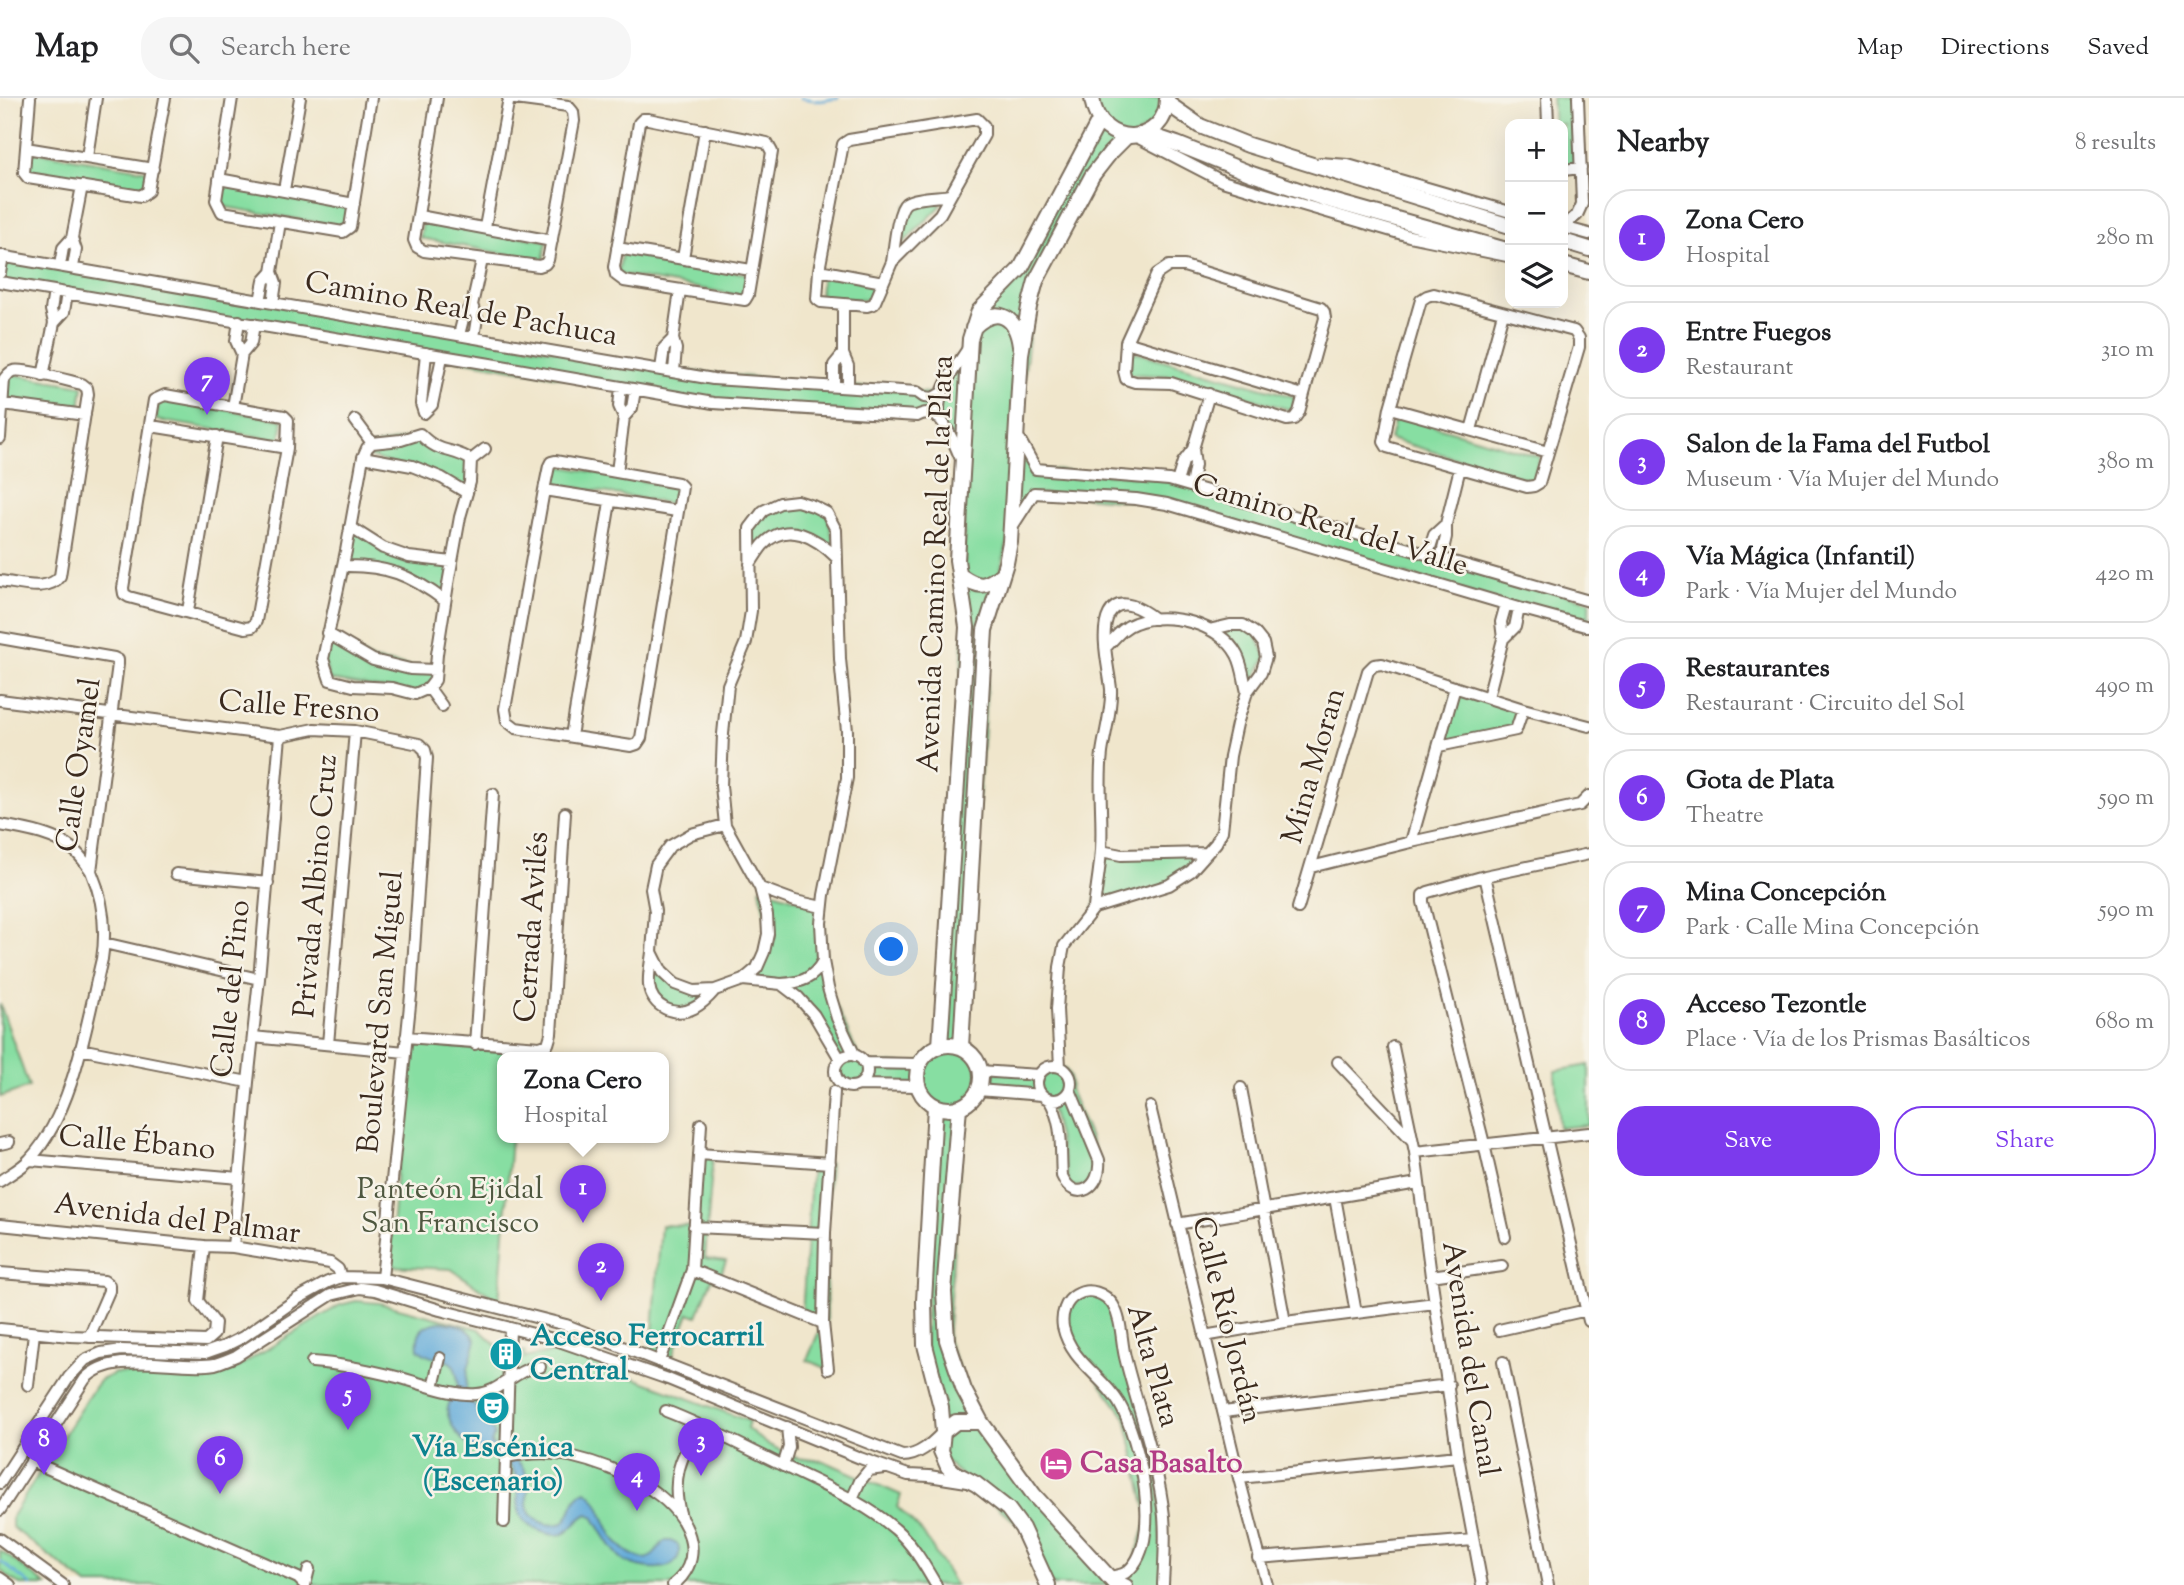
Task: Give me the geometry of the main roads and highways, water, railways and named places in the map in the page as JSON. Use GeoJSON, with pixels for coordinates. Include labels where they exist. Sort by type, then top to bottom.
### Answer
{"type":"FeatureCollection","features":[{"type":"Feature","properties":{"kind":"main road"},"geometry":{"type":"LineString","coordinates":[[1092,98],[1099,121],[1108,130],[1177,144],[1325,199],[1505,250]]}},
{"type":"Feature","properties":{"kind":"main road"},"geometry":{"type":"LineString","coordinates":[[1167,101],[1200,126],[1248,145],[1505,224]]}},
{"type":"Feature","properties":{"kind":"main road","name":"Avenida Camino Real de la Plata"},"geometry":{"type":"LineString","coordinates":[[961,1047],[985,630],[1006,563],[1011,528],[1021,354],[1029,307],[1036,281],[1093,176],[1110,153],[1136,135],[1156,126],[1164,116],[1167,101]]}},
{"type":"Feature","properties":{"kind":"main road","name":"Avenida Camino Real de la Plata"},"geometry":{"type":"LineString","coordinates":[[940,1046],[967,627],[957,560],[972,329],[979,311],[1021,268],[1099,121]]}},
{"type":"Feature","properties":{"kind":"main road"},"geometry":{"type":"LineString","coordinates":[[1568,231],[1589,249]]}},
{"type":"Feature","properties":{"kind":"main road"},"geometry":{"type":"LineString","coordinates":[[1568,266],[1589,272]]}},
{"type":"Feature","properties":{"kind":"main road"},"geometry":{"type":"LineString","coordinates":[[972,329],[992,314],[1002,316],[1014,323],[1021,354]]}},
{"type":"Feature","properties":{"kind":"main road"},"geometry":{"type":"LineString","coordinates":[[961,576],[975,585],[985,585],[992,583],[1002,574]]}},
{"type":"Feature","properties":{"kind":"main road"},"geometry":{"type":"LineString","coordinates":[[940,1046],[961,1047],[977,1061],[981,1081],[978,1090],[972,1099],[959,1107],[945,1109],[935,1106],[926,1099],[918,1086],[919,1064],[930,1051],[940,1046]]}},
{"type":"Feature","properties":{"kind":"main road"},"geometry":{"type":"LineString","coordinates":[[935,1106],[924,1300],[925,1345],[941,1407],[941,1451],[948,1467],[976,1484],[1008,1509],[1022,1528],[1048,1585]]}},
{"type":"Feature","properties":{"kind":"main road"},"geometry":{"type":"LineString","coordinates":[[959,1107],[944,1292],[947,1340],[964,1390],[981,1422],[1034,1495],[1112,1582]]}},
{"type":"Feature","properties":{"kind":"main road"},"geometry":{"type":"LineString","coordinates":[[943,1432],[956,1422],[981,1422]]}},
{"type":"Feature","properties":{"kind":"water"},"geometry":{"type":"Polygon","coordinates":[[[441,1322],[466,1329],[476,1340],[468,1369],[465,1398],[475,1405],[478,1414],[493,1430],[491,1444],[512,1456],[524,1470],[529,1483],[527,1502],[531,1514],[545,1524],[563,1523],[575,1501],[586,1491],[597,1504],[610,1532],[624,1549],[646,1559],[654,1554],[664,1541],[671,1541],[678,1545],[679,1555],[675,1562],[668,1566],[648,1568],[628,1562],[616,1553],[593,1517],[588,1514],[570,1530],[559,1535],[542,1532],[523,1519],[519,1511],[517,1478],[513,1470],[499,1458],[468,1445],[450,1421],[448,1407],[458,1388],[454,1367],[450,1362],[418,1349],[418,1337],[422,1330],[441,1322]]]}},
{"type":"Feature","properties":{"kind":"waterway"},"geometry":{"type":"LineString","coordinates":[[801,98],[820,101],[838,98]]}},
{"type":"Feature","properties":{"kind":"waterway"},"geometry":{"type":"LineString","coordinates":[[0,1561],[31,1585]]}},
{"type":"Feature","properties":{"kind":"place","name":"Mina Concepción"},"geometry":{"type":"Point","coordinates":[207,415]}},
{"type":"Feature","properties":{"kind":"place","name":"Zona Cero"},"geometry":{"type":"Point","coordinates":[583,1223]}},
{"type":"Feature","properties":{"kind":"place","name":"Entre Fuegos"},"geometry":{"type":"Point","coordinates":[601,1301]}},
{"type":"Feature","properties":{"kind":"place","name":"Acceso Ferrocarril Central"},"geometry":{"type":"Point","coordinates":[506,1354]}},
{"type":"Feature","properties":{"kind":"place","name":"Vía Escénica (Escenario)"},"geometry":{"type":"Point","coordinates":[493,1408]}},
{"type":"Feature","properties":{"kind":"place","name":"Restaurantes"},"geometry":{"type":"Point","coordinates":[348,1430]}},
{"type":"Feature","properties":{"kind":"place","name":"Casa Basalto"},"geometry":{"type":"Point","coordinates":[1056,1464]}},
{"type":"Feature","properties":{"kind":"place","name":"Acceso Tezontle"},"geometry":{"type":"Point","coordinates":[44,1475]}},
{"type":"Feature","properties":{"kind":"place","name":"Salon de la Fama del Futbol"},"geometry":{"type":"Point","coordinates":[701,1476]}},
{"type":"Feature","properties":{"kind":"place","name":"Gota de Plata"},"geometry":{"type":"Point","coordinates":[220,1494]}},
{"type":"Feature","properties":{"kind":"place","name":"Vía Mágica (Infantil)"},"geometry":{"type":"Point","coordinates":[637,1511]}},
{"type":"Feature","properties":{"kind":"park label","name":"Panteón Ejidal San Francisco"},"geometry":{"type":"Point","coordinates":[450,1207]}}]}
